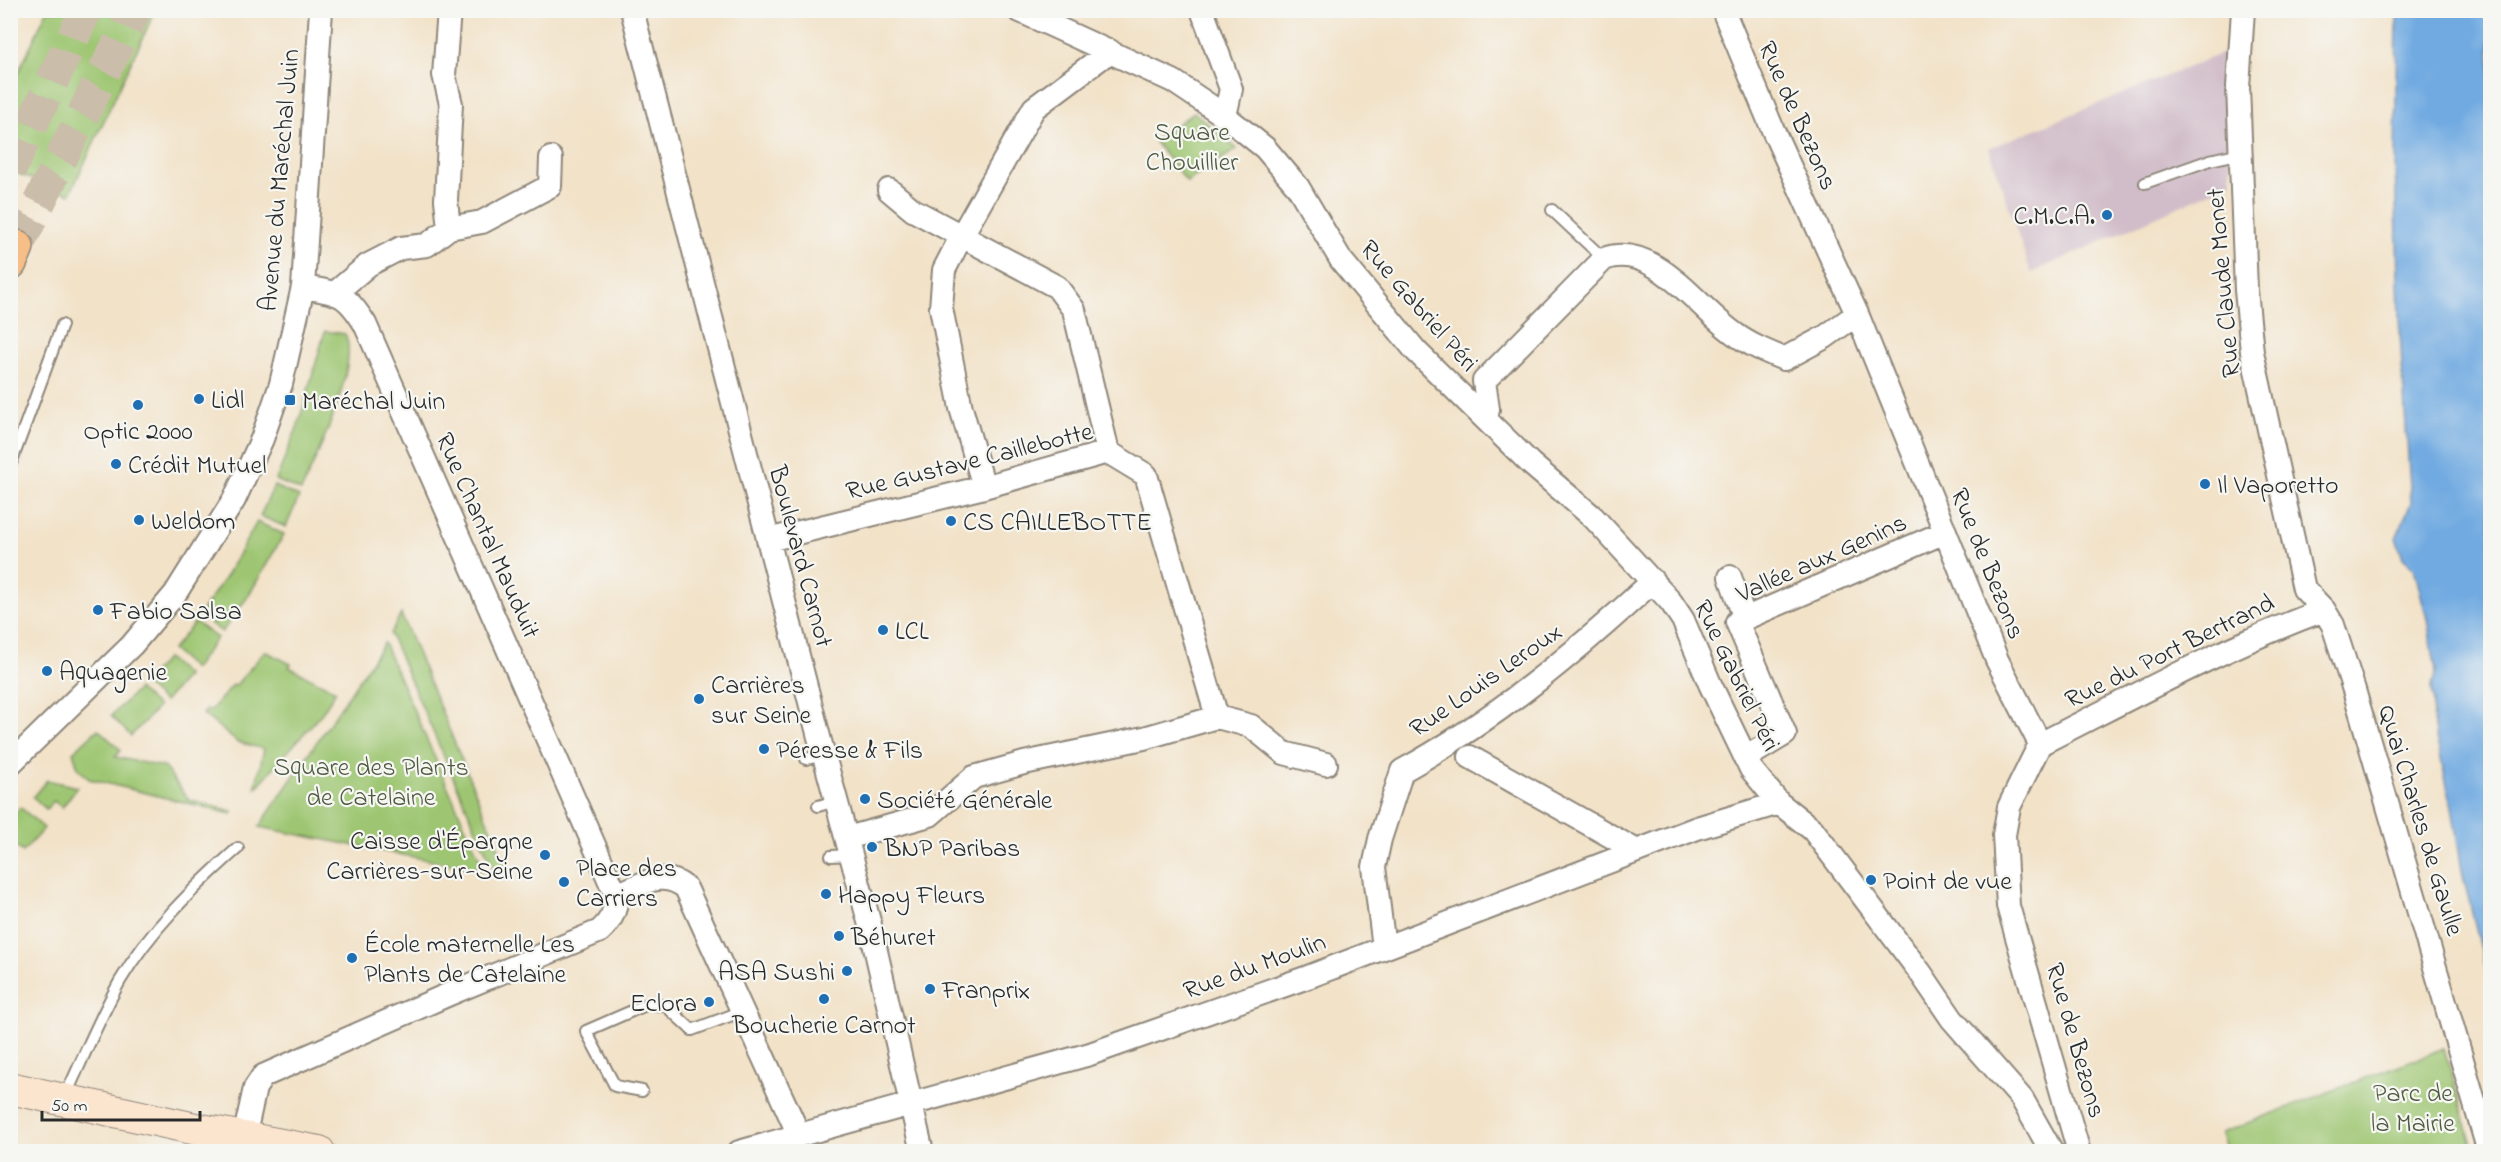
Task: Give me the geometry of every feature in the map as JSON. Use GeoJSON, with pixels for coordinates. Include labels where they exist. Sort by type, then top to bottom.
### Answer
{"type":"FeatureCollection","features":[{"type":"Feature","properties":{"kind":"street","name":"Avenue du Maréchal Juin"},"geometry":{"type":"LineString","coordinates":[[14,754],[132,645],[175,594],[234,500],[262,440],[281,384],[303,287],[321,10]]}},
{"type":"Feature","properties":{"kind":"street"},"geometry":{"type":"LineString","coordinates":[[449,10],[444,75],[451,104],[446,200],[449,228]]}},
{"type":"Feature","properties":{"kind":"street","name":"Boulevard Carnot"},"geometry":{"type":"LineString","coordinates":[[632,10],[768,540],[815,757],[827,804],[884,981],[922,1152]]}},
{"type":"Feature","properties":{"kind":"street","name":"Rue Gabriel Péri"},"geometry":{"type":"LineString","coordinates":[[1018,10],[1173,81],[1225,116],[1265,148],[1298,186],[1341,260],[1416,351],[1531,464],[1593,517],[1653,581],[1683,620],[1745,758],[1779,802],[1813,830],[1920,972],[1952,1019],[2022,1099],[2052,1152]]}},
{"type":"Feature","properties":{"kind":"street"},"geometry":{"type":"LineString","coordinates":[[1202,10],[1231,89],[1225,116]]}},
{"type":"Feature","properties":{"kind":"street","name":"Rue de Bezons"},"geometry":{"type":"LineString","coordinates":[[1723,10],[1773,130],[1857,314],[1997,660],[2040,744],[2009,807],[2004,835],[2008,906],[2079,1152]]}},
{"type":"Feature","properties":{"kind":"street","name":"Rue Claude Monet"},"geometry":{"type":"LineString","coordinates":[[2243,10],[2238,87],[2246,290],[2252,352],[2304,588],[2324,610]]}},
{"type":"Feature","properties":{"kind":"street"},"geometry":{"type":"LineString","coordinates":[[984,487],[962,408],[941,308],[944,270],[1034,108],[1110,51]]}},
{"type":"Feature","properties":{"kind":"street"},"geometry":{"type":"LineString","coordinates":[[303,287],[335,292],[368,265],[401,248],[427,245],[449,228],[482,222],[550,186],[551,158]]}},
{"type":"Feature","properties":{"kind":"street"},"geometry":{"type":"LineString","coordinates":[[889,190],[913,210],[1058,287],[1074,310],[1108,452]]}},
{"type":"Feature","properties":{"kind":"street"},"geometry":{"type":"LineString","coordinates":[[1486,419],[1488,409],[1484,381],[1604,259],[1614,255],[1642,259],[1698,300],[1733,333],[1784,359],[1825,337],[1857,314]]}},
{"type":"Feature","properties":{"kind":"street","name":"Rue Chantal Mauduit"},"geometry":{"type":"LineString","coordinates":[[335,292],[351,301],[365,324],[616,895]]}},
{"type":"Feature","properties":{"kind":"street","name":"Rue Gustave Caillebotte"},"geometry":{"type":"LineString","coordinates":[[768,540],[984,487],[1108,452],[1146,475],[1217,717]]}},
{"type":"Feature","properties":{"kind":"street","name":"Vallée aux Genins"},"geometry":{"type":"LineString","coordinates":[[1745,758],[1785,734],[1737,622],[1945,532]]}},
{"type":"Feature","properties":{"kind":"street"},"geometry":{"type":"LineString","coordinates":[[1730,577],[1745,619]]}},
{"type":"Feature","properties":{"kind":"street","name":"Rue Louis Leroux"},"geometry":{"type":"LineString","coordinates":[[1384,948],[1374,867],[1380,838],[1402,771],[1501,710],[1586,644],[1653,581]]}},
{"type":"Feature","properties":{"kind":"street","name":"Rue du Port Bertrand"},"geometry":{"type":"LineString","coordinates":[[2040,744],[2178,674],[2324,610]]}},
{"type":"Feature","properties":{"kind":"street","name":"Quai Charles de Gaulle"},"geometry":{"type":"LineString","coordinates":[[2324,610],[2333,625],[2357,701],[2489,1152]]}},
{"type":"Feature","properties":{"kind":"street"},"geometry":{"type":"LineString","coordinates":[[843,850],[930,815],[974,777],[1024,763],[1144,738],[1217,717],[1251,726],[1284,753],[1326,764]]}},
{"type":"Feature","properties":{"kind":"street"},"geometry":{"type":"LineString","coordinates":[[1470,757],[1637,851]]}},
{"type":"Feature","properties":{"kind":"street","name":"Rue du Moulin"},"geometry":{"type":"LineString","coordinates":[[739,1152],[1077,1058],[1286,985],[1697,828],[1779,802]]}},
{"type":"Feature","properties":{"kind":"street"},"geometry":{"type":"LineString","coordinates":[[244,1138],[255,1088],[263,1077],[431,1002],[600,931],[614,913],[616,895],[662,877],[676,880],[686,888],[799,1135]]}},
{"type":"Feature","properties":{"kind":"street"},"geometry":{"type":"LineString","coordinates":[[10,1088],[319,1152]]}},
{"type":"Feature","properties":{"kind":"lane"},"geometry":{"type":"LineString","coordinates":[[2145,183],[2210,160],[2241,153]]}},
{"type":"Feature","properties":{"kind":"lane"},"geometry":{"type":"LineString","coordinates":[[1552,210],[1604,259]]}},
{"type":"Feature","properties":{"kind":"lane"},"geometry":{"type":"LineString","coordinates":[[10,466],[62,325]]}},
{"type":"Feature","properties":{"kind":"lane"},"geometry":{"type":"LineString","coordinates":[[64,1100],[97,1024],[121,980],[149,938],[181,903],[238,848]]}},
{"type":"Feature","properties":{"kind":"lane"},"geometry":{"type":"LineString","coordinates":[[642,1091],[615,1086],[586,1031],[648,1004],[666,1006],[692,1030],[742,1011]]}},
{"type":"Feature","properties":{"kind":"shaded area"},"geometry":{"type":"Polygon","coordinates":[[[2230,50],[2231,183],[2031,273],[1989,148],[2230,50]]]}},
{"type":"Feature","properties":{"kind":"green space"},"geometry":{"type":"Polygon","coordinates":[[[47,11],[155,11],[70,194],[11,171],[11,88],[47,11]]]}},
{"type":"Feature","properties":{"kind":"green space","name":"Square Chouillier"},"geometry":{"type":"Polygon","coordinates":[[[1194,112],[1237,149],[1187,182],[1154,141],[1194,112]]]}},
{"type":"Feature","properties":{"kind":"green space"},"geometry":{"type":"Polygon","coordinates":[[[325,331],[345,334],[348,348],[347,367],[334,412],[301,491],[276,480],[298,425],[325,331]]]}},
{"type":"Feature","properties":{"kind":"green space"},"geometry":{"type":"Polygon","coordinates":[[[274,486],[299,497],[286,527],[260,516],[274,486]]]}},
{"type":"Feature","properties":{"kind":"green space"},"geometry":{"type":"Polygon","coordinates":[[[257,522],[284,534],[249,595],[222,632],[199,615],[226,576],[257,522]]]}},
{"type":"Feature","properties":{"kind":"green space"},"geometry":{"type":"Polygon","coordinates":[[[401,614],[509,873],[494,870],[390,634],[401,614]]]}},
{"type":"Feature","properties":{"kind":"green space"},"geometry":{"type":"Polygon","coordinates":[[[195,622],[217,638],[194,669],[172,650],[195,622]]]}},
{"type":"Feature","properties":{"kind":"green space","name":"Square des Plants de Catelaine"},"geometry":{"type":"Polygon","coordinates":[[[384,643],[485,871],[259,827],[384,643]]]}},
{"type":"Feature","properties":{"kind":"green space"},"geometry":{"type":"Polygon","coordinates":[[[265,651],[291,664],[289,667],[336,691],[322,713],[255,789],[264,749],[237,742],[203,714],[207,709],[210,711],[233,685],[235,686],[265,651]]]}},
{"type":"Feature","properties":{"kind":"green space"},"geometry":{"type":"Polygon","coordinates":[[[167,658],[187,676],[164,702],[143,683],[167,658]]]}},
{"type":"Feature","properties":{"kind":"green space"},"geometry":{"type":"Polygon","coordinates":[[[138,689],[158,707],[131,736],[111,716],[138,689]]]}},
{"type":"Feature","properties":{"kind":"green space"},"geometry":{"type":"Polygon","coordinates":[[[98,729],[121,750],[115,757],[164,767],[189,800],[233,811],[232,814],[89,779],[78,768],[73,752],[98,729]]]}},
{"type":"Feature","properties":{"kind":"green space"},"geometry":{"type":"Polygon","coordinates":[[[47,780],[77,787],[62,808],[54,801],[46,809],[33,797],[47,780]]]}},
{"type":"Feature","properties":{"kind":"green space"},"geometry":{"type":"Polygon","coordinates":[[[20,807],[44,828],[23,852],[11,843],[11,819],[20,807]]]}},
{"type":"Feature","properties":{"kind":"green space","name":"Parc de la Mairie"},"geometry":{"type":"Polygon","coordinates":[[[2444,1048],[2474,1151],[2227,1151],[2221,1133],[2444,1048]]]}},
{"type":"Feature","properties":{"kind":"water"},"geometry":{"type":"Polygon","coordinates":[[[2397,11],[2490,11],[2490,985],[2463,876],[2452,808],[2434,728],[2432,686],[2436,671],[2427,619],[2414,568],[2403,558],[2396,538],[2411,503],[2399,319],[2395,160],[2397,11]]]}},
{"type":"Feature","properties":{"kind":"tunnel"},"geometry":{"type":"LineString","coordinates":[[10,170],[86,10]]}},
{"type":"Feature","properties":{"kind":"tunnel"},"geometry":{"type":"LineString","coordinates":[[17,247],[135,10]]}},
{"type":"Feature","properties":{"kind":"place","name":"C.M.C.A."},"geometry":{"type":"Point","coordinates":[2107,215]}},
{"type":"Feature","properties":{"kind":"place","name":"Lidl"},"geometry":{"type":"Point","coordinates":[199,399]}},
{"type":"Feature","properties":{"kind":"place","name":"Maréchal Juin"},"geometry":{"type":"Point","coordinates":[290,400]}},
{"type":"Feature","properties":{"kind":"place","name":"Optic 2000"},"geometry":{"type":"Point","coordinates":[138,405]}},
{"type":"Feature","properties":{"kind":"place","name":"Crédit Mutuel"},"geometry":{"type":"Point","coordinates":[116,464]}},
{"type":"Feature","properties":{"kind":"place","name":"Il Vaporetto"},"geometry":{"type":"Point","coordinates":[2205,484]}},
{"type":"Feature","properties":{"kind":"place","name":"Weldom"},"geometry":{"type":"Point","coordinates":[139,520]}},
{"type":"Feature","properties":{"kind":"place","name":"CS CAILLEBOTTE"},"geometry":{"type":"Point","coordinates":[951,521]}},
{"type":"Feature","properties":{"kind":"place","name":"Fabio Salsa"},"geometry":{"type":"Point","coordinates":[98,610]}},
{"type":"Feature","properties":{"kind":"place","name":"LCL"},"geometry":{"type":"Point","coordinates":[883,630]}},
{"type":"Feature","properties":{"kind":"place","name":"Aquagenie"},"geometry":{"type":"Point","coordinates":[47,671]}},
{"type":"Feature","properties":{"kind":"place","name":"Carrières sur Seine"},"geometry":{"type":"Point","coordinates":[699,699]}},
{"type":"Feature","properties":{"kind":"place","name":"Péresse & Fils"},"geometry":{"type":"Point","coordinates":[764,749]}},
{"type":"Feature","properties":{"kind":"place","name":"Société Générale"},"geometry":{"type":"Point","coordinates":[865,799]}},
{"type":"Feature","properties":{"kind":"place","name":"BNP Paribas"},"geometry":{"type":"Point","coordinates":[872,847]}},
{"type":"Feature","properties":{"kind":"place","name":"Caisse d'Épargne Carrières-sur-Seine"},"geometry":{"type":"Point","coordinates":[545,855]}},
{"type":"Feature","properties":{"kind":"place","name":"Point de vue"},"geometry":{"type":"Point","coordinates":[1871,880]}},
{"type":"Feature","properties":{"kind":"place","name":"Place des Carriers"},"geometry":{"type":"Point","coordinates":[564,882]}},
{"type":"Feature","properties":{"kind":"place","name":"Happy Fleurs"},"geometry":{"type":"Point","coordinates":[826,894]}},
{"type":"Feature","properties":{"kind":"place","name":"Béhuret"},"geometry":{"type":"Point","coordinates":[839,936]}},
{"type":"Feature","properties":{"kind":"place","name":"École maternelle Les Plants de Catelaine"},"geometry":{"type":"Point","coordinates":[352,958]}},
{"type":"Feature","properties":{"kind":"place","name":"ASA Sushi"},"geometry":{"type":"Point","coordinates":[847,971]}},
{"type":"Feature","properties":{"kind":"place","name":"Franprix"},"geometry":{"type":"Point","coordinates":[930,989]}},
{"type":"Feature","properties":{"kind":"place","name":"Boucherie Carnot"},"geometry":{"type":"Point","coordinates":[824,999]}},
{"type":"Feature","properties":{"kind":"place","name":"Eclora"},"geometry":{"type":"Point","coordinates":[709,1002]}}]}
